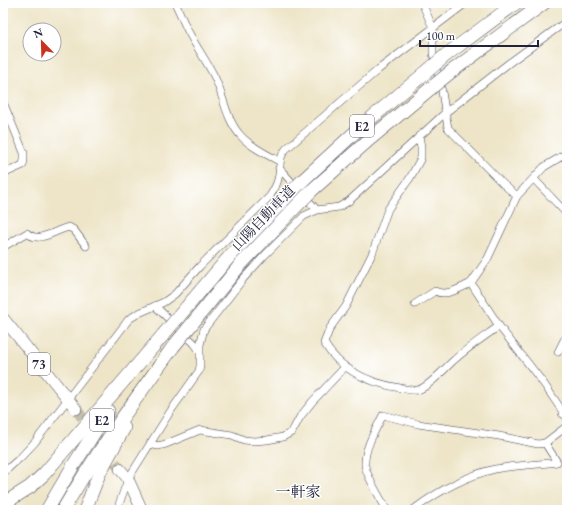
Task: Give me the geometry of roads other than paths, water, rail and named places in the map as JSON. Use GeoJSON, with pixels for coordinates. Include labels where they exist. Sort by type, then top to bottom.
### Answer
{"type":"FeatureCollection","features":[{"type":"Feature","properties":{"kind":"highway","name":"山陽自動車道"},"geometry":{"type":"LineString","coordinates":[[47,510],[102,420],[163,335],[230,256],[302,181],[363,125],[446,55],[516,3]]}},
{"type":"Feature","properties":{"kind":"highway","name":"山陽自動車道"},"geometry":{"type":"LineString","coordinates":[[174,348],[214,296],[269,234],[311,191],[371,138],[452,71],[544,3]]}},
{"type":"Feature","properties":{"kind":"highway"},"geometry":{"type":"LineString","coordinates":[[3,504],[20,494],[44,474],[163,335]]}},
{"type":"Feature","properties":{"kind":"highway"},"geometry":{"type":"LineString","coordinates":[[85,510],[111,450],[174,348]]}},
{"type":"Feature","properties":{"kind":"highway","name":"E2"},"geometry":{"type":"LineString","coordinates":[[63,510],[106,440],[174,348]]}},
{"type":"Feature","properties":{"kind":"main road","name":"73"},"geometry":{"type":"LineString","coordinates":[[3,318],[76,409]]}},
{"type":"Feature","properties":{"kind":"main road"},"geometry":{"type":"LineString","coordinates":[[120,469],[128,479],[142,510]]}},
{"type":"Feature","properties":{"kind":"street"},"geometry":{"type":"LineString","coordinates":[[175,3],[188,30],[216,79],[222,94],[227,114],[236,130],[245,140],[279,165],[316,210]]}},
{"type":"Feature","properties":{"kind":"street"},"geometry":{"type":"LineString","coordinates":[[422,3],[433,28],[433,53],[448,128],[492,174],[517,196]]}},
{"type":"Feature","properties":{"kind":"street"},"geometry":{"type":"LineString","coordinates":[[3,473],[35,442],[67,398],[130,318],[164,302],[175,294],[200,266],[265,201],[277,184],[281,154],[286,148],[379,69],[466,3]]}},
{"type":"Feature","properties":{"kind":"street"},"geometry":{"type":"LineString","coordinates":[[117,510],[128,479],[170,412],[199,371],[199,350],[207,324],[242,279],[300,219],[316,210],[339,207],[349,201],[418,136],[445,113],[509,62],[567,21]]}},
{"type":"Feature","properties":{"kind":"street"},"geometry":{"type":"LineString","coordinates":[[3,102],[24,153],[23,165],[3,174]]}},
{"type":"Feature","properties":{"kind":"street"},"geometry":{"type":"LineString","coordinates":[[418,136],[421,147],[421,158],[410,178],[388,209],[372,254],[346,306],[330,328],[324,343],[328,350],[345,367],[356,374],[377,382],[406,389],[418,390],[431,382],[454,360],[499,326]]}},
{"type":"Feature","properties":{"kind":"street"},"geometry":{"type":"LineString","coordinates":[[415,304],[435,291],[440,294],[446,294],[471,283],[488,258],[517,196],[544,167],[567,153]]}},
{"type":"Feature","properties":{"kind":"street"},"geometry":{"type":"LineString","coordinates":[[534,179],[567,214]]}},
{"type":"Feature","properties":{"kind":"street"},"geometry":{"type":"LineString","coordinates":[[3,247],[27,233],[33,238],[36,238],[68,227],[74,230],[86,246]]}},
{"type":"Feature","properties":{"kind":"street"},"geometry":{"type":"LineString","coordinates":[[471,283],[499,326],[566,413]]}},
{"type":"Feature","properties":{"kind":"street"},"geometry":{"type":"LineString","coordinates":[[155,306],[194,343],[199,350]]}},
{"type":"Feature","properties":{"kind":"street"},"geometry":{"type":"LineString","coordinates":[[558,352],[564,340],[567,338]]}},
{"type":"Feature","properties":{"kind":"street"},"geometry":{"type":"LineString","coordinates":[[150,444],[158,446],[166,444],[200,430],[232,435],[244,440],[254,441],[283,437],[292,432],[300,417],[312,402],[345,367]]}},
{"type":"Feature","properties":{"kind":"street"},"geometry":{"type":"LineString","coordinates":[[387,510],[367,471],[365,464],[372,439],[383,415],[418,424],[499,436],[538,444],[545,443],[567,426]]}},
{"type":"Feature","properties":{"kind":"street"},"geometry":{"type":"LineString","coordinates":[[412,510],[429,498],[461,481],[482,473],[504,468],[557,462],[545,443]]}},
{"type":"Feature","properties":{"kind":"tunnel"},"geometry":{"type":"LineString","coordinates":[[76,409],[120,469]]}},
{"type":"Feature","properties":{"kind":"district","name":"一軒家"},"geometry":{"type":"Point","coordinates":[298,492]}}]}
